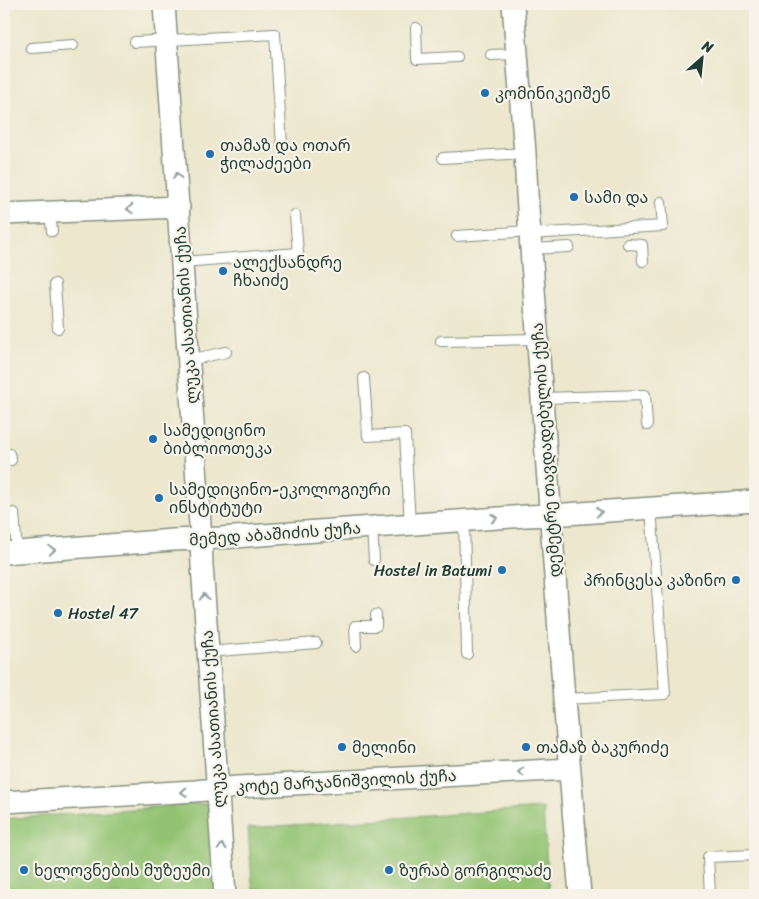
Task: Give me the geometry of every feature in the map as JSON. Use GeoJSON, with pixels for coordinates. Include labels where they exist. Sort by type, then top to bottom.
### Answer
{"type":"FeatureCollection","features":[{"type":"Feature","properties":{"kind":"street","name":"ლუკა ასათიანის ქუჩა"},"geometry":{"type":"LineString","coordinates":[[164,4],[225,895]]}},
{"type":"Feature","properties":{"kind":"street","name":"დემეტრე თავდადებულის ქუჩა"},"geometry":{"type":"LineString","coordinates":[[513,4],[580,895]]}},
{"type":"Feature","properties":{"kind":"street"},"geometry":{"type":"LineString","coordinates":[[4,214],[51,222],[179,207]]}},
{"type":"Feature","properties":{"kind":"street","name":"მემედ აბაშიძის ქუჩა"},"geometry":{"type":"LineString","coordinates":[[11,553],[526,516],[755,502]]}},
{"type":"Feature","properties":{"kind":"street","name":"კოტე მარჯანიშვილის ქუჩა"},"geometry":{"type":"LineString","coordinates":[[4,802],[218,788],[570,769]]}},
{"type":"Feature","properties":{"kind":"lane"},"geometry":{"type":"LineString","coordinates":[[416,28],[417,59],[457,56]]}},
{"type":"Feature","properties":{"kind":"lane"},"geometry":{"type":"LineString","coordinates":[[135,42],[276,34],[282,146]]}},
{"type":"Feature","properties":{"kind":"lane"},"geometry":{"type":"LineString","coordinates":[[31,48],[73,46]]}},
{"type":"Feature","properties":{"kind":"lane"},"geometry":{"type":"LineString","coordinates":[[491,55],[517,54]]}},
{"type":"Feature","properties":{"kind":"lane"},"geometry":{"type":"LineString","coordinates":[[443,158],[525,153]]}},
{"type":"Feature","properties":{"kind":"lane"},"geometry":{"type":"LineString","coordinates":[[457,236],[530,238],[663,226],[661,202]]}},
{"type":"Feature","properties":{"kind":"lane"},"geometry":{"type":"LineString","coordinates":[[182,262],[298,253],[295,215]]}},
{"type":"Feature","properties":{"kind":"lane"},"geometry":{"type":"LineString","coordinates":[[530,238],[568,247]]}},
{"type":"Feature","properties":{"kind":"lane"},"geometry":{"type":"LineString","coordinates":[[628,244],[642,245],[643,261]]}},
{"type":"Feature","properties":{"kind":"lane"},"geometry":{"type":"LineString","coordinates":[[55,284],[58,328]]}},
{"type":"Feature","properties":{"kind":"lane"},"geometry":{"type":"LineString","coordinates":[[441,341],[538,339]]}},
{"type":"Feature","properties":{"kind":"lane"},"geometry":{"type":"LineString","coordinates":[[189,360],[226,352]]}},
{"type":"Feature","properties":{"kind":"lane"},"geometry":{"type":"LineString","coordinates":[[364,378],[368,436],[405,434],[410,525]]}},
{"type":"Feature","properties":{"kind":"lane"},"geometry":{"type":"LineString","coordinates":[[542,398],[645,395],[647,424]]}},
{"type":"Feature","properties":{"kind":"lane"},"geometry":{"type":"LineString","coordinates":[[564,699],[665,694],[651,508]]}},
{"type":"Feature","properties":{"kind":"lane"},"geometry":{"type":"LineString","coordinates":[[11,553],[14,513]]}},
{"type":"Feature","properties":{"kind":"lane"},"geometry":{"type":"LineString","coordinates":[[464,521],[468,654]]}},
{"type":"Feature","properties":{"kind":"lane"},"geometry":{"type":"LineString","coordinates":[[372,528],[374,560]]}},
{"type":"Feature","properties":{"kind":"lane"},"geometry":{"type":"LineString","coordinates":[[356,646],[355,626],[376,626],[376,615]]}},
{"type":"Feature","properties":{"kind":"lane"},"geometry":{"type":"LineString","coordinates":[[208,652],[316,643]]}},
{"type":"Feature","properties":{"kind":"lane"},"geometry":{"type":"LineString","coordinates":[[710,895],[708,857],[755,855]]}},
{"type":"Feature","properties":{"kind":"green space"},"geometry":{"type":"Polygon","coordinates":[[[206,804],[212,808],[217,895],[4,895],[4,819],[206,804]]]}},
{"type":"Feature","properties":{"kind":"green space"},"geometry":{"type":"Polygon","coordinates":[[[543,808],[549,895],[253,895],[248,828],[543,808]]]}},
{"type":"Feature","properties":{"kind":"place","name":"კომინიკეიშენ"},"geometry":{"type":"Point","coordinates":[485,93]}},
{"type":"Feature","properties":{"kind":"place","name":"თამაზ და ოთარ ჭილაძეები"},"geometry":{"type":"Point","coordinates":[210,154]}},
{"type":"Feature","properties":{"kind":"place","name":"სამი და"},"geometry":{"type":"Point","coordinates":[574,197]}},
{"type":"Feature","properties":{"kind":"place","name":"ალექსანდრე ჩხაიძე"},"geometry":{"type":"Point","coordinates":[223,271]}},
{"type":"Feature","properties":{"kind":"place","name":"სამედიცინო ბიბლიოთეკა"},"geometry":{"type":"Point","coordinates":[153,439]}},
{"type":"Feature","properties":{"kind":"place","name":"სამედიცინო-ეკოლოგიური ინსტიტუტი"},"geometry":{"type":"Point","coordinates":[159,498]}},
{"type":"Feature","properties":{"kind":"place","name":"Hostel in Batumi"},"geometry":{"type":"Point","coordinates":[502,570]}},
{"type":"Feature","properties":{"kind":"place","name":"პრინცესა კაზინო"},"geometry":{"type":"Point","coordinates":[736,580]}},
{"type":"Feature","properties":{"kind":"place","name":"Hostel 47"},"geometry":{"type":"Point","coordinates":[58,613]}},
{"type":"Feature","properties":{"kind":"place","name":"მელინი"},"geometry":{"type":"Point","coordinates":[342,747]}},
{"type":"Feature","properties":{"kind":"place","name":"თამაზ ბაკურიძე"},"geometry":{"type":"Point","coordinates":[526,747]}},
{"type":"Feature","properties":{"kind":"place","name":"ხელოვნების მუზეუმი"},"geometry":{"type":"Point","coordinates":[24,870]}},
{"type":"Feature","properties":{"kind":"place","name":"ზურაბ გორგილაძე"},"geometry":{"type":"Point","coordinates":[389,870]}}]}
